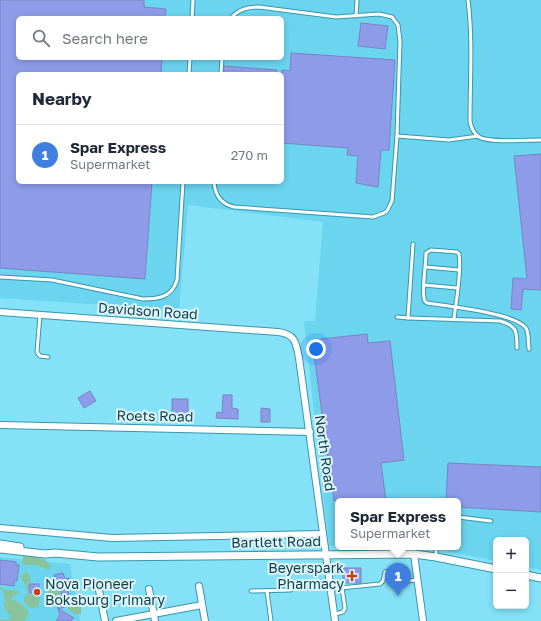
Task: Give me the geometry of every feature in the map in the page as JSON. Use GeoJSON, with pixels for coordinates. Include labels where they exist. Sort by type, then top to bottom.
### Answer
{"type":"FeatureCollection","features":[{"type":"Feature","properties":{"kind":"street","name":"Davidson Road"},"geometry":{"type":"LineString","coordinates":[[0,312],[278,332],[286,333],[292,337]]}},
{"type":"Feature","properties":{"kind":"street","name":"North Road"},"geometry":{"type":"LineString","coordinates":[[292,337],[298,352],[335,621]]}},
{"type":"Feature","properties":{"kind":"street","name":"Roets Road"},"geometry":{"type":"LineString","coordinates":[[0,425],[310,432]]}},
{"type":"Feature","properties":{"kind":"street","name":"Bartlett Road"},"geometry":{"type":"LineString","coordinates":[[0,528],[112,538],[323,534]]}},
{"type":"Feature","properties":{"kind":"street","name":"Bartlett Road"},"geometry":{"type":"LineString","coordinates":[[0,544],[50,550],[55,553]]}},
{"type":"Feature","properties":{"kind":"street","name":"Bartlett Road"},"geometry":{"type":"LineString","coordinates":[[0,550],[98,557],[414,554],[493,568]]}},
{"type":"Feature","properties":{"kind":"street"},"geometry":{"type":"LineString","coordinates":[[414,554],[423,621]]}},
{"type":"Feature","properties":{"kind":"street"},"geometry":{"type":"LineString","coordinates":[[529,576],[541,578]]}},
{"type":"Feature","properties":{"kind":"street"},"geometry":{"type":"LineString","coordinates":[[199,586],[205,621]]}},
{"type":"Feature","properties":{"kind":"street"},"geometry":{"type":"LineString","coordinates":[[149,589],[155,621]]}},
{"type":"Feature","properties":{"kind":"street"},"geometry":{"type":"LineString","coordinates":[[99,590],[105,621]]}},
{"type":"Feature","properties":{"kind":"street"},"geometry":{"type":"LineString","coordinates":[[116,621],[202,605]]}},
{"type":"Feature","properties":{"kind":"lane"},"geometry":{"type":"LineString","coordinates":[[192,16],[193,0]]}},
{"type":"Feature","properties":{"kind":"lane"},"geometry":{"type":"LineString","coordinates":[[356,16],[357,0]]}},
{"type":"Feature","properties":{"kind":"lane"},"geometry":{"type":"LineString","coordinates":[[468,0],[472,51],[470,121],[474,132],[483,139],[541,140]]}},
{"type":"Feature","properties":{"kind":"lane"},"geometry":{"type":"LineString","coordinates":[[214,184],[219,199],[227,205],[234,207],[366,217],[378,216],[387,211],[392,200],[397,136],[400,41],[398,25],[392,17],[379,14],[336,17],[259,7],[251,7],[240,10],[234,16]]}},
{"type":"Feature","properties":{"kind":"lane"},"geometry":{"type":"LineString","coordinates":[[189,72],[190,60]]}},
{"type":"Feature","properties":{"kind":"lane"},"geometry":{"type":"LineString","coordinates":[[221,72],[222,60]]}},
{"type":"Feature","properties":{"kind":"lane"},"geometry":{"type":"LineString","coordinates":[[397,136],[449,140],[478,136]]}},
{"type":"Feature","properties":{"kind":"lane"},"geometry":{"type":"LineString","coordinates":[[0,277],[57,281],[143,299],[165,296],[172,292],[178,280],[183,184]]}},
{"type":"Feature","properties":{"kind":"lane"},"geometry":{"type":"LineString","coordinates":[[408,318],[413,244]]}},
{"type":"Feature","properties":{"kind":"lane"},"geometry":{"type":"LineString","coordinates":[[454,319],[455,308],[457,288],[459,270],[460,258],[459,254],[457,252],[431,250],[426,253],[424,285],[425,302],[427,303],[455,308],[501,316],[518,322],[525,327],[527,331],[529,349]]}},
{"type":"Feature","properties":{"kind":"lane"},"geometry":{"type":"LineString","coordinates":[[426,267],[459,270]]}},
{"type":"Feature","properties":{"kind":"lane"},"geometry":{"type":"LineString","coordinates":[[424,285],[457,288]]}},
{"type":"Feature","properties":{"kind":"lane"},"geometry":{"type":"LineString","coordinates":[[40,315],[37,352],[40,356],[48,357]]}},
{"type":"Feature","properties":{"kind":"lane"},"geometry":{"type":"LineString","coordinates":[[397,317],[500,321],[515,328],[517,334],[517,348]]}},
{"type":"Feature","properties":{"kind":"lane"},"geometry":{"type":"LineString","coordinates":[[461,517],[491,521]]}},
{"type":"Feature","properties":{"kind":"lane"},"geometry":{"type":"LineString","coordinates":[[436,550],[436,557]]}},
{"type":"Feature","properties":{"kind":"lane"},"geometry":{"type":"LineString","coordinates":[[331,589],[380,584],[383,581],[385,572],[388,571],[402,572],[407,581],[417,580]]}},
{"type":"Feature","properties":{"kind":"lane"},"geometry":{"type":"LineString","coordinates":[[334,614],[343,612],[345,608],[342,588]]}},
{"type":"Feature","properties":{"kind":"lane"},"geometry":{"type":"LineString","coordinates":[[251,591],[291,590]]}},
{"type":"Feature","properties":{"kind":"lane"},"geometry":{"type":"LineString","coordinates":[[267,591],[271,621]]}},
{"type":"Feature","properties":{"kind":"shaded area"},"geometry":{"type":"Polygon","coordinates":[[[0,0],[541,0],[541,570],[529,568],[529,537],[493,537],[493,560],[441,550],[461,550],[461,498],[335,498],[335,546],[329,546],[304,321],[315,321],[323,222],[188,205],[179,310],[0,298],[0,0]]]}},
{"type":"Feature","properties":{"kind":"shaded area","name":"Nova Pioneer Boksburg Primary"},"geometry":{"type":"Polygon","coordinates":[[[0,557],[70,564],[80,621],[0,621],[0,557]]]}},
{"type":"Feature","properties":{"kind":"green space"},"geometry":{"type":"Polygon","coordinates":[[[26,554],[45,560],[50,566],[49,570],[35,565],[22,564],[23,557],[26,554]]]}},
{"type":"Feature","properties":{"kind":"green space"},"geometry":{"type":"Polygon","coordinates":[[[24,572],[27,572],[30,577],[31,582],[28,584],[30,595],[35,594],[40,597],[38,607],[30,608],[24,602],[24,598],[28,593],[21,578],[24,572]]]}},
{"type":"Feature","properties":{"kind":"green space"},"geometry":{"type":"Polygon","coordinates":[[[55,582],[60,594],[60,601],[56,602],[55,606],[48,605],[47,600],[50,594],[47,593],[47,585],[55,582]]]}},
{"type":"Feature","properties":{"kind":"green space"},"geometry":{"type":"Polygon","coordinates":[[[0,587],[6,590],[19,591],[18,594],[13,596],[11,599],[19,602],[28,611],[28,616],[24,621],[0,621],[10,619],[11,616],[6,611],[3,604],[6,603],[3,590],[0,589],[0,587]]]}},
{"type":"Feature","properties":{"kind":"green space"},"geometry":{"type":"Polygon","coordinates":[[[70,601],[79,602],[81,606],[81,614],[74,614],[68,609],[70,601]]]}},
{"type":"Feature","properties":{"kind":"building"},"geometry":{"type":"Polygon","coordinates":[[[0,0],[144,0],[144,7],[166,9],[165,16],[16,16],[16,60],[162,60],[161,72],[16,72],[16,184],[152,184],[145,279],[0,268],[0,0]]]}},
{"type":"Feature","properties":{"kind":"building"},"geometry":{"type":"Polygon","coordinates":[[[361,23],[388,26],[385,49],[358,46],[361,23]]]}},
{"type":"Feature","properties":{"kind":"building"},"geometry":{"type":"Polygon","coordinates":[[[291,53],[395,60],[389,150],[381,150],[378,187],[356,183],[358,156],[347,155],[348,148],[284,143],[284,72],[282,72],[282,70],[290,71],[291,53]]]}},
{"type":"Feature","properties":{"kind":"building"},"geometry":{"type":"Polygon","coordinates":[[[224,66],[277,70],[277,72],[224,72],[224,66]]]}},
{"type":"Feature","properties":{"kind":"building"},"geometry":{"type":"Polygon","coordinates":[[[541,154],[541,290],[523,289],[521,310],[511,309],[513,278],[527,279],[514,156],[541,154]]]}},
{"type":"Feature","properties":{"kind":"building"},"geometry":{"type":"Polygon","coordinates":[[[367,334],[368,343],[390,341],[404,460],[381,463],[386,498],[335,498],[334,501],[312,340],[367,334]]]}},
{"type":"Feature","properties":{"kind":"building"},"geometry":{"type":"Polygon","coordinates":[[[90,391],[96,401],[84,408],[78,398],[90,391]]]}},
{"type":"Feature","properties":{"kind":"building"},"geometry":{"type":"Polygon","coordinates":[[[223,395],[232,395],[232,408],[238,409],[238,419],[216,418],[217,412],[222,413],[223,395]]]}},
{"type":"Feature","properties":{"kind":"building"},"geometry":{"type":"Polygon","coordinates":[[[172,399],[188,399],[188,415],[172,415],[172,399]]]}},
{"type":"Feature","properties":{"kind":"building"},"geometry":{"type":"Polygon","coordinates":[[[261,408],[270,409],[270,422],[261,422],[261,408]]]}},
{"type":"Feature","properties":{"kind":"building"},"geometry":{"type":"Polygon","coordinates":[[[448,463],[541,467],[541,512],[461,507],[461,498],[446,498],[448,463]]]}},
{"type":"Feature","properties":{"kind":"building"},"geometry":{"type":"Polygon","coordinates":[[[0,560],[16,562],[16,565],[19,565],[17,581],[14,581],[14,586],[0,584],[0,560]]]}},
{"type":"Feature","properties":{"kind":"building","name":"Beyerspark Pharmacy"},"geometry":{"type":"Polygon","coordinates":[[[343,568],[361,568],[361,583],[343,583],[343,568]]]}},
{"type":"Feature","properties":{"kind":"building"},"geometry":{"type":"Polygon","coordinates":[[[63,573],[65,579],[69,578],[70,583],[66,584],[69,595],[62,597],[58,581],[56,582],[54,575],[63,573]]]}},
{"type":"Feature","properties":{"kind":"building"},"geometry":{"type":"Polygon","coordinates":[[[29,584],[39,584],[39,592],[30,593],[29,584]]]}},
{"type":"Feature","properties":{"kind":"building"},"geometry":{"type":"Polygon","coordinates":[[[65,600],[67,606],[59,609],[74,618],[71,621],[56,621],[60,615],[56,603],[65,600]]]}},
{"type":"Feature","properties":{"kind":"place","name":"Beyerspark Pharmacy"},"geometry":{"type":"Point","coordinates":[352,576]}},
{"type":"Feature","properties":{"kind":"place","name":"Nova Pioneer Boksburg Primary"},"geometry":{"type":"Point","coordinates":[37,592]}},
{"type":"Feature","properties":{"kind":"place","name":"Spar Express"},"geometry":{"type":"Point","coordinates":[398,596]}}]}
